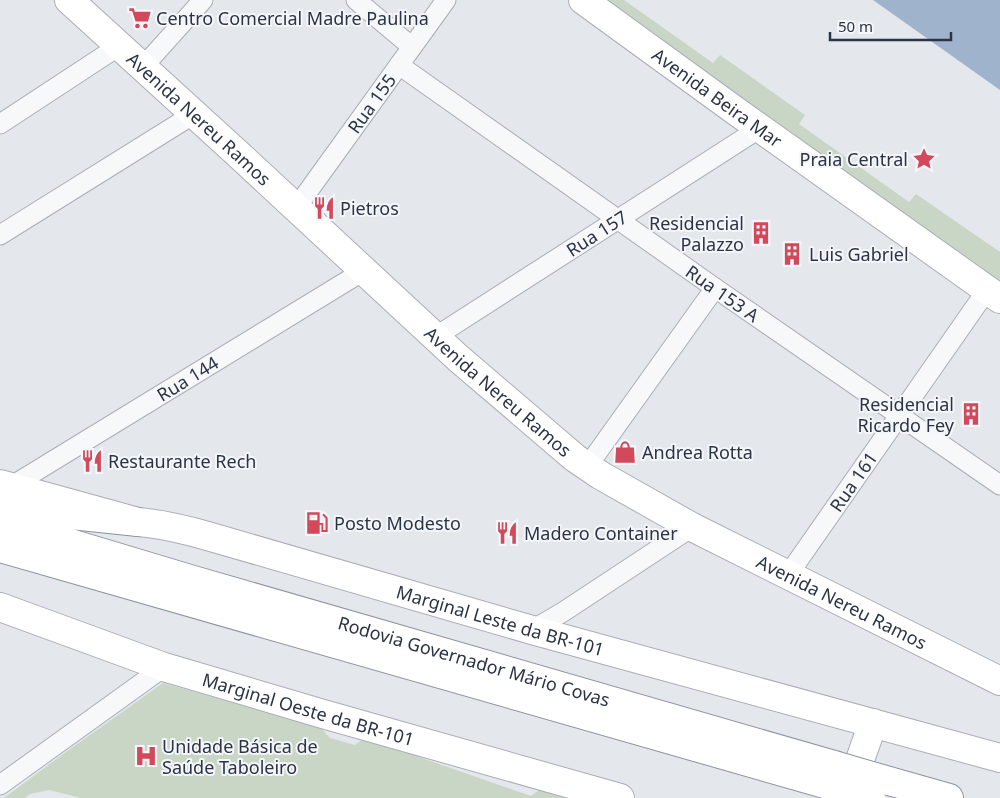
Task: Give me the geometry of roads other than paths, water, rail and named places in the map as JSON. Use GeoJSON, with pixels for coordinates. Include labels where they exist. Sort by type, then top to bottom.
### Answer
{"type":"FeatureCollection","features":[{"type":"Feature","properties":{"kind":"main road","name":"Avenida Nereu Ramos"},"geometry":{"type":"LineString","coordinates":[[69,0],[458,358],[575,458],[692,527],[1000,681]]}},
{"type":"Feature","properties":{"kind":"main road","name":"Avenida Beira Mar"},"geometry":{"type":"LineString","coordinates":[[583,0],[993,295]]}},
{"type":"Feature","properties":{"kind":"main road","name":"Marginal Leste da BR-101"},"geometry":{"type":"LineString","coordinates":[[3,493],[21,513],[81,516],[180,528],[532,630],[1000,758]]}},
{"type":"Feature","properties":{"kind":"main road","name":"Rodovia Governador Mário Covas"},"geometry":{"type":"LineString","coordinates":[[0,522],[209,584],[836,783]]}},
{"type":"Feature","properties":{"kind":"main road","name":"Rodovia Governador Mário Covas"},"geometry":{"type":"LineString","coordinates":[[0,548],[836,783],[949,798]]}},
{"type":"Feature","properties":{"kind":"main road","name":"Marginal Oeste da BR-101"},"geometry":{"type":"LineString","coordinates":[[0,607],[164,667],[620,798]]}},
{"type":"Feature","properties":{"kind":"main road"},"geometry":{"type":"LineString","coordinates":[[836,783],[873,723]]}},
{"type":"Feature","properties":{"kind":"street"},"geometry":{"type":"LineString","coordinates":[[142,68],[203,0]]}},
{"type":"Feature","properties":{"kind":"street"},"geometry":{"type":"LineString","coordinates":[[356,0],[412,47]]}},
{"type":"Feature","properties":{"kind":"street","name":"Rua 155"},"geometry":{"type":"LineString","coordinates":[[296,208],[446,0]]}},
{"type":"Feature","properties":{"kind":"street"},"geometry":{"type":"LineString","coordinates":[[0,124],[119,46]]}},
{"type":"Feature","properties":{"kind":"street","name":"Rua 153 A"},"geometry":{"type":"LineString","coordinates":[[399,65],[715,288],[1000,484]]}},
{"type":"Feature","properties":{"kind":"street"},"geometry":{"type":"LineString","coordinates":[[0,235],[194,114]]}},
{"type":"Feature","properties":{"kind":"street","name":"Rua 157"},"geometry":{"type":"LineString","coordinates":[[435,337],[760,128]]}},
{"type":"Feature","properties":{"kind":"street","name":"Rua 144"},"geometry":{"type":"LineString","coordinates":[[3,493],[364,270]]}},
{"type":"Feature","properties":{"kind":"street"},"geometry":{"type":"LineString","coordinates":[[587,466],[715,288]]}},
{"type":"Feature","properties":{"kind":"street","name":"Rua 161"},"geometry":{"type":"LineString","coordinates":[[788,575],[899,416],[993,295]]}},
{"type":"Feature","properties":{"kind":"street"},"geometry":{"type":"LineString","coordinates":[[532,630],[563,612],[692,527]]}},
{"type":"Feature","properties":{"kind":"street"},"geometry":{"type":"LineString","coordinates":[[0,785],[164,667]]}},
{"type":"Feature","properties":{"kind":"water"},"geometry":{"type":"Polygon","coordinates":[[[873,0],[1000,0],[1000,90],[873,0]]]}},
{"type":"Feature","properties":{"kind":"place","name":"Centro Comercial Madre Paulina"},"geometry":{"type":"Point","coordinates":[140,18]}},
{"type":"Feature","properties":{"kind":"place","name":"Praia Central"},"geometry":{"type":"Point","coordinates":[924,159]}},
{"type":"Feature","properties":{"kind":"place","name":"Pietros"},"geometry":{"type":"Point","coordinates":[324,208]}},
{"type":"Feature","properties":{"kind":"place","name":"Residencial Palazzo"},"geometry":{"type":"Point","coordinates":[761,233]}},
{"type":"Feature","properties":{"kind":"place","name":"Luis Gabriel"},"geometry":{"type":"Point","coordinates":[792,254]}},
{"type":"Feature","properties":{"kind":"place","name":"Residencial Ricardo Fey"},"geometry":{"type":"Point","coordinates":[971,414]}},
{"type":"Feature","properties":{"kind":"place","name":"Andrea Rotta"},"geometry":{"type":"Point","coordinates":[625,452]}},
{"type":"Feature","properties":{"kind":"place","name":"Restaurante Rech"},"geometry":{"type":"Point","coordinates":[92,461]}},
{"type":"Feature","properties":{"kind":"place","name":"Posto Modesto"},"geometry":{"type":"Point","coordinates":[317,523]}},
{"type":"Feature","properties":{"kind":"place","name":"Madero Container"},"geometry":{"type":"Point","coordinates":[507,533]}},
{"type":"Feature","properties":{"kind":"place","name":"Unidade Básica de Saúde Taboleiro"},"geometry":{"type":"Point","coordinates":[146,756]}}]}
